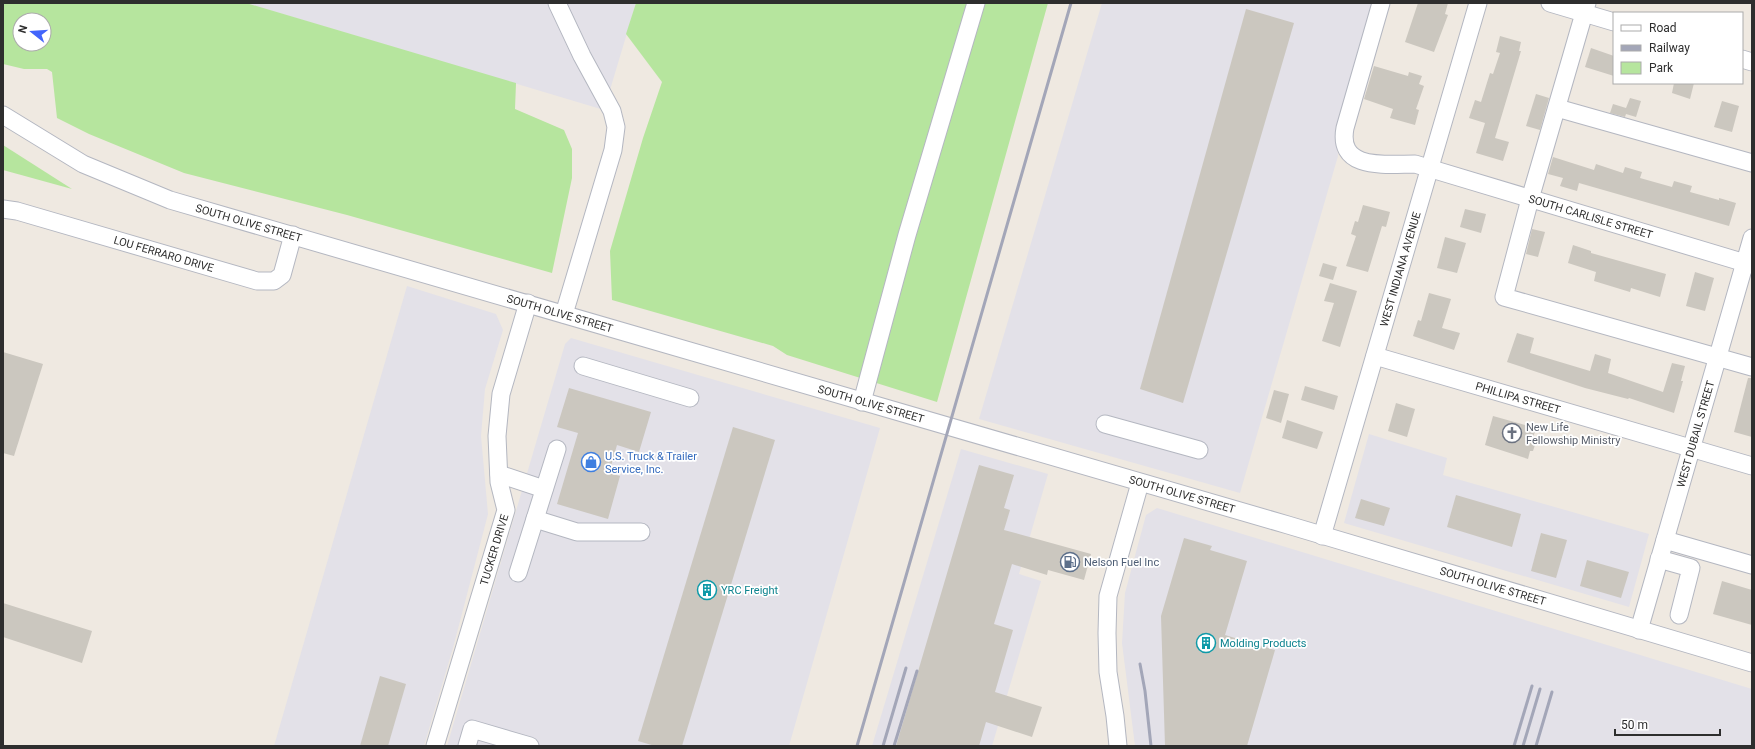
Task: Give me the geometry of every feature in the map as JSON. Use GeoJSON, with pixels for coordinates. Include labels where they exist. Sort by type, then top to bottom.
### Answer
{"type":"FeatureCollection","features":[{"type":"Feature","properties":{"kind":"street"},"geometry":{"type":"LineString","coordinates":[[557,3],[582,56],[612,112],[616,128],[612,150],[564,314]]}},
{"type":"Feature","properties":{"kind":"street"},"geometry":{"type":"LineString","coordinates":[[862,402],[907,235],[976,3]]}},
{"type":"Feature","properties":{"kind":"street","name":"SOUTH CARLISLE STREET"},"geometry":{"type":"LineString","coordinates":[[1381,3],[1345,128],[1343,139],[1345,149],[1350,156],[1376,164],[1415,164],[1429,170],[1748,263]]}},
{"type":"Feature","properties":{"kind":"street","name":"WEST INDIANA AVENUE"},"geometry":{"type":"LineString","coordinates":[[1322,536],[1478,3]]}},
{"type":"Feature","properties":{"kind":"street"},"geometry":{"type":"LineString","coordinates":[[1550,3],[1585,8],[1613,22]]}},
{"type":"Feature","properties":{"kind":"street"},"geometry":{"type":"LineString","coordinates":[[1585,8],[1530,199],[1504,297],[1752,367]]}},
{"type":"Feature","properties":{"kind":"street"},"geometry":{"type":"LineString","coordinates":[[1557,108],[1752,163]]}},
{"type":"Feature","properties":{"kind":"street","name":"SOUTH OLIVE STREET"},"geometry":{"type":"LineString","coordinates":[[3,115],[83,164],[116,179],[170,200],[528,303],[1752,663]]}},
{"type":"Feature","properties":{"kind":"street","name":"LOU FERRARO DRIVE"},"geometry":{"type":"LineString","coordinates":[[3,209],[17,211],[258,281],[274,281],[282,275],[293,235]]}},
{"type":"Feature","properties":{"kind":"street","name":"WEST DUBAIL STREET"},"geometry":{"type":"LineString","coordinates":[[1639,630],[1718,357],[1748,263],[1752,238]]}},
{"type":"Feature","properties":{"kind":"street","name":"TUCKER DRIVE"},"geometry":{"type":"LineString","coordinates":[[436,746],[506,510],[498,474],[497,436],[501,394],[528,303]]}},
{"type":"Feature","properties":{"kind":"street","name":"PHILLIPA STREET"},"geometry":{"type":"LineString","coordinates":[[1375,356],[1752,466]]}},
{"type":"Feature","properties":{"kind":"street"},"geometry":{"type":"LineString","coordinates":[[582,366],[690,398]]}},
{"type":"Feature","properties":{"kind":"street"},"geometry":{"type":"LineString","coordinates":[[1105,424],[1199,450]]}},
{"type":"Feature","properties":{"kind":"street"},"geometry":{"type":"LineString","coordinates":[[518,573],[557,450]]}},
{"type":"Feature","properties":{"kind":"street"},"geometry":{"type":"LineString","coordinates":[[498,474],[544,489]]}},
{"type":"Feature","properties":{"kind":"street"},"geometry":{"type":"LineString","coordinates":[[1118,746],[1108,672],[1106,633],[1108,596],[1140,483]]}},
{"type":"Feature","properties":{"kind":"street"},"geometry":{"type":"LineString","coordinates":[[535,519],[577,532],[641,532]]}},
{"type":"Feature","properties":{"kind":"street"},"geometry":{"type":"LineString","coordinates":[[1665,540],[1752,565]]}},
{"type":"Feature","properties":{"kind":"street"},"geometry":{"type":"LineString","coordinates":[[1659,558],[1691,568],[1679,615]]}},
{"type":"Feature","properties":{"kind":"street"},"geometry":{"type":"LineString","coordinates":[[467,746],[472,729],[530,746]]}},
{"type":"Feature","properties":{"kind":"shaded area"},"geometry":{"type":"Polygon","coordinates":[[[246,3],[636,3],[604,110],[246,3]]]}},
{"type":"Feature","properties":{"kind":"shaded area"},"geometry":{"type":"Polygon","coordinates":[[[1102,3],[1377,3],[1337,142],[1338,156],[1240,493],[979,419],[1102,3]]]}},
{"type":"Feature","properties":{"kind":"shaded area"},"geometry":{"type":"Polygon","coordinates":[[[407,286],[496,314],[503,330],[485,389],[481,436],[488,514],[453,648],[424,746],[274,746],[407,286]]]}},
{"type":"Feature","properties":{"kind":"shaded area"},"geometry":{"type":"Polygon","coordinates":[[[571,338],[880,428],[789,746],[447,746],[565,344],[571,338]]]}},
{"type":"Feature","properties":{"kind":"shaded area"},"geometry":{"type":"Polygon","coordinates":[[[1369,434],[1447,458],[1443,475],[1649,534],[1629,607],[1344,523],[1369,434]]]}},
{"type":"Feature","properties":{"kind":"shaded area"},"geometry":{"type":"Polygon","coordinates":[[[961,449],[1048,474],[1019,574],[1041,581],[992,746],[872,746],[961,449]]]}},
{"type":"Feature","properties":{"kind":"shaded area"},"geometry":{"type":"Polygon","coordinates":[[[1157,508],[1752,689],[1752,746],[1135,746],[1122,643],[1125,593],[1146,515],[1157,508]]]}},
{"type":"Feature","properties":{"kind":"green space"},"geometry":{"type":"Polygon","coordinates":[[[3,3],[246,3],[516,83],[515,109],[564,130],[572,149],[572,178],[552,273],[347,215],[184,173],[89,134],[57,118],[52,72],[47,69],[24,69],[3,64],[3,3]]]}},
{"type":"Feature","properties":{"kind":"green space"},"geometry":{"type":"Polygon","coordinates":[[[636,3],[1048,3],[937,402],[787,355],[773,346],[612,300],[610,251],[643,138],[662,82],[626,34],[636,3]]]}},
{"type":"Feature","properties":{"kind":"green space"},"geometry":{"type":"Polygon","coordinates":[[[3,145],[72,189],[3,170],[3,145]]]}},
{"type":"Feature","properties":{"kind":"building"},"geometry":{"type":"Polygon","coordinates":[[[1418,3],[1448,3],[1445,14],[1448,15],[1434,52],[1405,42],[1418,3]]]}},
{"type":"Feature","properties":{"kind":"building"},"geometry":{"type":"Polygon","coordinates":[[[1246,9],[1294,23],[1183,403],[1140,389],[1246,9]]]}},
{"type":"Feature","properties":{"kind":"building"},"geometry":{"type":"Polygon","coordinates":[[[1500,36],[1521,42],[1519,51],[1521,51],[1495,138],[1509,142],[1503,161],[1476,153],[1485,123],[1469,118],[1475,100],[1481,102],[1490,73],[1493,74],[1500,53],[1496,52],[1500,36]]]}},
{"type":"Feature","properties":{"kind":"building"},"geometry":{"type":"Polygon","coordinates":[[[1591,48],[1613,56],[1613,76],[1585,67],[1591,48]]]}},
{"type":"Feature","properties":{"kind":"building"},"geometry":{"type":"Polygon","coordinates":[[[1374,66],[1408,76],[1409,72],[1422,76],[1419,84],[1424,86],[1416,109],[1419,110],[1415,125],[1390,118],[1393,109],[1364,99],[1374,66]]]}},
{"type":"Feature","properties":{"kind":"building"},"geometry":{"type":"Polygon","coordinates":[[[1674,84],[1694,84],[1690,99],[1672,93],[1674,84]]]}},
{"type":"Feature","properties":{"kind":"building"},"geometry":{"type":"Polygon","coordinates":[[[1536,94],[1549,98],[1540,130],[1526,126],[1536,94]]]}},
{"type":"Feature","properties":{"kind":"building"},"geometry":{"type":"Polygon","coordinates":[[[1630,98],[1641,101],[1636,117],[1626,114],[1625,117],[1610,113],[1613,104],[1626,108],[1630,98]]]}},
{"type":"Feature","properties":{"kind":"building"},"geometry":{"type":"Polygon","coordinates":[[[1722,101],[1739,106],[1732,132],[1714,127],[1722,101]]]}},
{"type":"Feature","properties":{"kind":"building"},"geometry":{"type":"Polygon","coordinates":[[[1553,157],[1594,170],[1596,164],[1623,173],[1625,167],[1642,172],[1640,178],[1672,187],[1674,181],[1692,186],[1690,192],[1736,203],[1729,226],[1579,183],[1577,191],[1560,186],[1563,178],[1548,174],[1553,157]]]}},
{"type":"Feature","properties":{"kind":"building"},"geometry":{"type":"Polygon","coordinates":[[[1363,205],[1390,212],[1386,227],[1382,226],[1368,272],[1346,266],[1356,236],[1351,234],[1355,221],[1358,222],[1363,205]]]}},
{"type":"Feature","properties":{"kind":"building"},"geometry":{"type":"Polygon","coordinates":[[[1465,209],[1486,214],[1481,233],[1460,227],[1465,209]]]}},
{"type":"Feature","properties":{"kind":"building"},"geometry":{"type":"Polygon","coordinates":[[[1532,229],[1545,232],[1538,257],[1526,254],[1532,229]]]}},
{"type":"Feature","properties":{"kind":"building"},"geometry":{"type":"Polygon","coordinates":[[[1445,237],[1466,243],[1457,273],[1437,268],[1445,237]]]}},
{"type":"Feature","properties":{"kind":"building"},"geometry":{"type":"Polygon","coordinates":[[[1573,245],[1591,251],[1591,253],[1666,274],[1660,297],[1631,288],[1630,292],[1594,281],[1596,272],[1568,263],[1573,245]]]}},
{"type":"Feature","properties":{"kind":"building"},"geometry":{"type":"Polygon","coordinates":[[[1323,263],[1337,267],[1333,280],[1319,276],[1323,263]]]}},
{"type":"Feature","properties":{"kind":"building"},"geometry":{"type":"Polygon","coordinates":[[[1695,272],[1714,278],[1705,311],[1686,306],[1695,272]]]}},
{"type":"Feature","properties":{"kind":"building"},"geometry":{"type":"Polygon","coordinates":[[[1330,283],[1357,291],[1340,347],[1322,341],[1334,303],[1324,301],[1330,283]]]}},
{"type":"Feature","properties":{"kind":"building"},"geometry":{"type":"Polygon","coordinates":[[[1429,293],[1451,299],[1442,328],[1460,333],[1454,350],[1413,336],[1418,320],[1421,321],[1429,293]]]}},
{"type":"Feature","properties":{"kind":"building"},"geometry":{"type":"Polygon","coordinates":[[[1517,333],[1534,338],[1530,353],[1590,371],[1595,354],[1611,359],[1608,373],[1663,392],[1672,363],[1685,366],[1681,381],[1683,381],[1674,413],[1629,398],[1585,388],[1507,362],[1517,333]]]}},
{"type":"Feature","properties":{"kind":"building"},"geometry":{"type":"Polygon","coordinates":[[[3,352],[43,364],[14,456],[3,453],[3,352]]]}},
{"type":"Feature","properties":{"kind":"building"},"geometry":{"type":"Polygon","coordinates":[[[1748,378],[1752,378],[1752,437],[1734,432],[1748,378]]]}},
{"type":"Feature","properties":{"kind":"building"},"geometry":{"type":"Polygon","coordinates":[[[1305,386],[1338,396],[1334,410],[1301,400],[1305,386]]]}},
{"type":"Feature","properties":{"kind":"building","name":"U.S. Truck & Trailer Service, Inc."},"geometry":{"type":"Polygon","coordinates":[[[569,388],[651,412],[639,452],[617,445],[609,473],[620,476],[608,519],[557,504],[578,433],[557,427],[569,388]]]}},
{"type":"Feature","properties":{"kind":"building"},"geometry":{"type":"Polygon","coordinates":[[[1274,390],[1289,394],[1281,423],[1266,418],[1274,390]]]}},
{"type":"Feature","properties":{"kind":"building"},"geometry":{"type":"Polygon","coordinates":[[[1396,403],[1415,409],[1407,437],[1388,431],[1396,403]]]}},
{"type":"Feature","properties":{"kind":"building","name":"New Life Fellowship Ministry"},"geometry":{"type":"Polygon","coordinates":[[[1493,416],[1536,428],[1533,438],[1537,439],[1533,451],[1530,451],[1528,459],[1485,445],[1493,416]]]}},
{"type":"Feature","properties":{"kind":"building"},"geometry":{"type":"Polygon","coordinates":[[[1287,420],[1323,432],[1317,449],[1282,438],[1287,420]]]}},
{"type":"Feature","properties":{"kind":"building","name":"YRC Freight"},"geometry":{"type":"Polygon","coordinates":[[[733,427],[775,440],[682,746],[655,746],[638,741],[733,427]]]}},
{"type":"Feature","properties":{"kind":"building"},"geometry":{"type":"Polygon","coordinates":[[[979,465],[1014,475],[1004,508],[1010,510],[1004,530],[1091,554],[1084,580],[1048,570],[1047,575],[1012,564],[994,624],[1013,630],[995,692],[1042,707],[1032,737],[986,722],[979,746],[896,746],[979,465]]]}},
{"type":"Feature","properties":{"kind":"building"},"geometry":{"type":"Polygon","coordinates":[[[1456,495],[1521,514],[1512,547],[1447,527],[1456,495]]]}},
{"type":"Feature","properties":{"kind":"building"},"geometry":{"type":"Polygon","coordinates":[[[1361,499],[1390,508],[1384,526],[1355,518],[1361,499]]]}},
{"type":"Feature","properties":{"kind":"building"},"geometry":{"type":"Polygon","coordinates":[[[1541,533],[1567,540],[1556,578],[1531,571],[1541,533]]]}},
{"type":"Feature","properties":{"kind":"building","name":"Molding Products"},"geometry":{"type":"Polygon","coordinates":[[[1184,538],[1212,546],[1210,550],[1247,561],[1225,635],[1275,650],[1247,746],[1165,746],[1161,616],[1184,538]]]}},
{"type":"Feature","properties":{"kind":"building"},"geometry":{"type":"Polygon","coordinates":[[[1587,560],[1629,572],[1621,598],[1580,586],[1587,560]]]}},
{"type":"Feature","properties":{"kind":"building"},"geometry":{"type":"Polygon","coordinates":[[[1722,581],[1752,590],[1752,625],[1713,614],[1722,581]]]}},
{"type":"Feature","properties":{"kind":"building"},"geometry":{"type":"Polygon","coordinates":[[[3,603],[92,631],[82,663],[3,637],[3,603]]]}},
{"type":"Feature","properties":{"kind":"building"},"geometry":{"type":"Polygon","coordinates":[[[380,676],[406,684],[388,746],[360,746],[380,676]]]}},
{"type":"Feature","properties":{"kind":"railway"},"geometry":{"type":"LineString","coordinates":[[857,746],[1071,3]]}},
{"type":"Feature","properties":{"kind":"railway"},"geometry":{"type":"LineString","coordinates":[[1140,664],[1145,691],[1151,746]]}},
{"type":"Feature","properties":{"kind":"railway"},"geometry":{"type":"LineString","coordinates":[[883,746],[906,668]]}},
{"type":"Feature","properties":{"kind":"railway"},"geometry":{"type":"LineString","coordinates":[[894,746],[917,671]]}},
{"type":"Feature","properties":{"kind":"railway"},"geometry":{"type":"LineString","coordinates":[[1514,746],[1532,686]]}},
{"type":"Feature","properties":{"kind":"railway"},"geometry":{"type":"LineString","coordinates":[[1523,746],[1540,689]]}},
{"type":"Feature","properties":{"kind":"railway"},"geometry":{"type":"LineString","coordinates":[[1536,746],[1552,692]]}},
{"type":"Feature","properties":{"kind":"place","name":"New Life Fellowship Ministry"},"geometry":{"type":"Point","coordinates":[1512,433]}},
{"type":"Feature","properties":{"kind":"place","name":"U.S. Truck & Trailer Service, Inc."},"geometry":{"type":"Point","coordinates":[591,462]}},
{"type":"Feature","properties":{"kind":"place","name":"Nelson Fuel Inc"},"geometry":{"type":"Point","coordinates":[1070,562]}},
{"type":"Feature","properties":{"kind":"place","name":"YRC Freight"},"geometry":{"type":"Point","coordinates":[707,590]}},
{"type":"Feature","properties":{"kind":"place","name":"Molding Products"},"geometry":{"type":"Point","coordinates":[1206,643]}}]}
